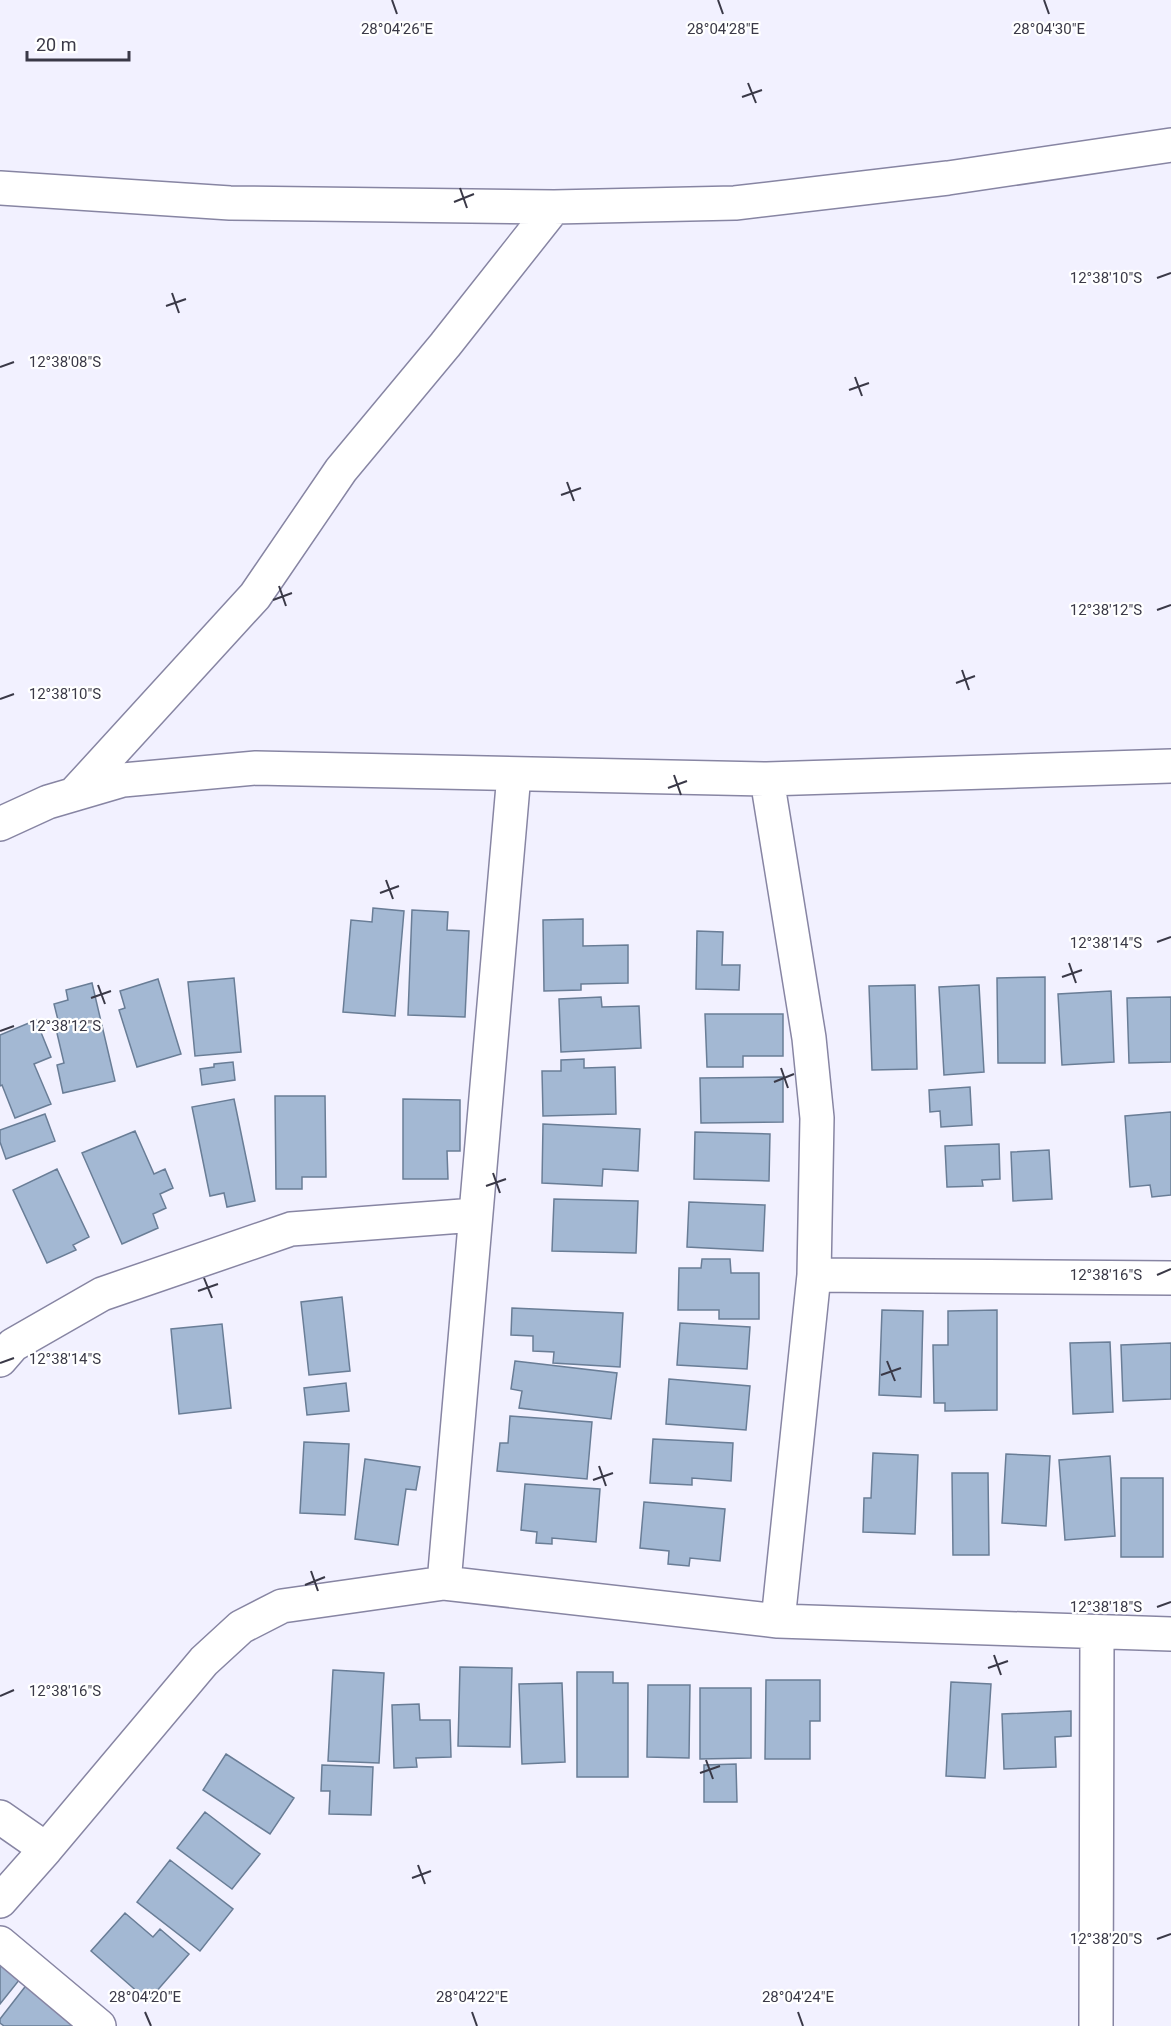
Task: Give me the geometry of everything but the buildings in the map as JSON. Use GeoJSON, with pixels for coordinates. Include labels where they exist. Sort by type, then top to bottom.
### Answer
{"type":"FeatureCollection","features":[{"type":"Feature","properties":{"kind":"street"},"geometry":{"type":"LineString","coordinates":[[0,188],[230,203],[554,207],[735,204],[948,178],[1171,145]]}},
{"type":"Feature","properties":{"kind":"street"},"geometry":{"type":"LineString","coordinates":[[74,794],[255,596],[341,470],[445,345],[554,207]]}},
{"type":"Feature","properties":{"kind":"street"},"geometry":{"type":"LineString","coordinates":[[0,824],[48,802],[123,780],[256,768],[767,779],[1171,766]]}},
{"type":"Feature","properties":{"kind":"street"},"geometry":{"type":"LineString","coordinates":[[444,1583],[514,774]]}},
{"type":"Feature","properties":{"kind":"street"},"geometry":{"type":"LineString","coordinates":[[767,779],[814,1080],[817,1119],[814,1275],[778,1621]]}},
{"type":"Feature","properties":{"kind":"street"},"geometry":{"type":"LineString","coordinates":[[0,1360],[14,1345],[102,1294],[291,1229],[475,1215]]}},
{"type":"Feature","properties":{"kind":"street"},"geometry":{"type":"LineString","coordinates":[[814,1275],[1171,1278]]}},
{"type":"Feature","properties":{"kind":"street"},"geometry":{"type":"LineString","coordinates":[[0,1901],[204,1661],[241,1627],[282,1606],[444,1583],[778,1621],[1171,1634]]}},
{"type":"Feature","properties":{"kind":"street"},"geometry":{"type":"LineString","coordinates":[[1096,1633],[1096,2026]]}},
{"type":"Feature","properties":{"kind":"street"},"geometry":{"type":"LineString","coordinates":[[0,1817],[46,1849]]}},
{"type":"Feature","properties":{"kind":"street"},"geometry":{"type":"LineString","coordinates":[[0,1943],[99,2026]]}}]}
